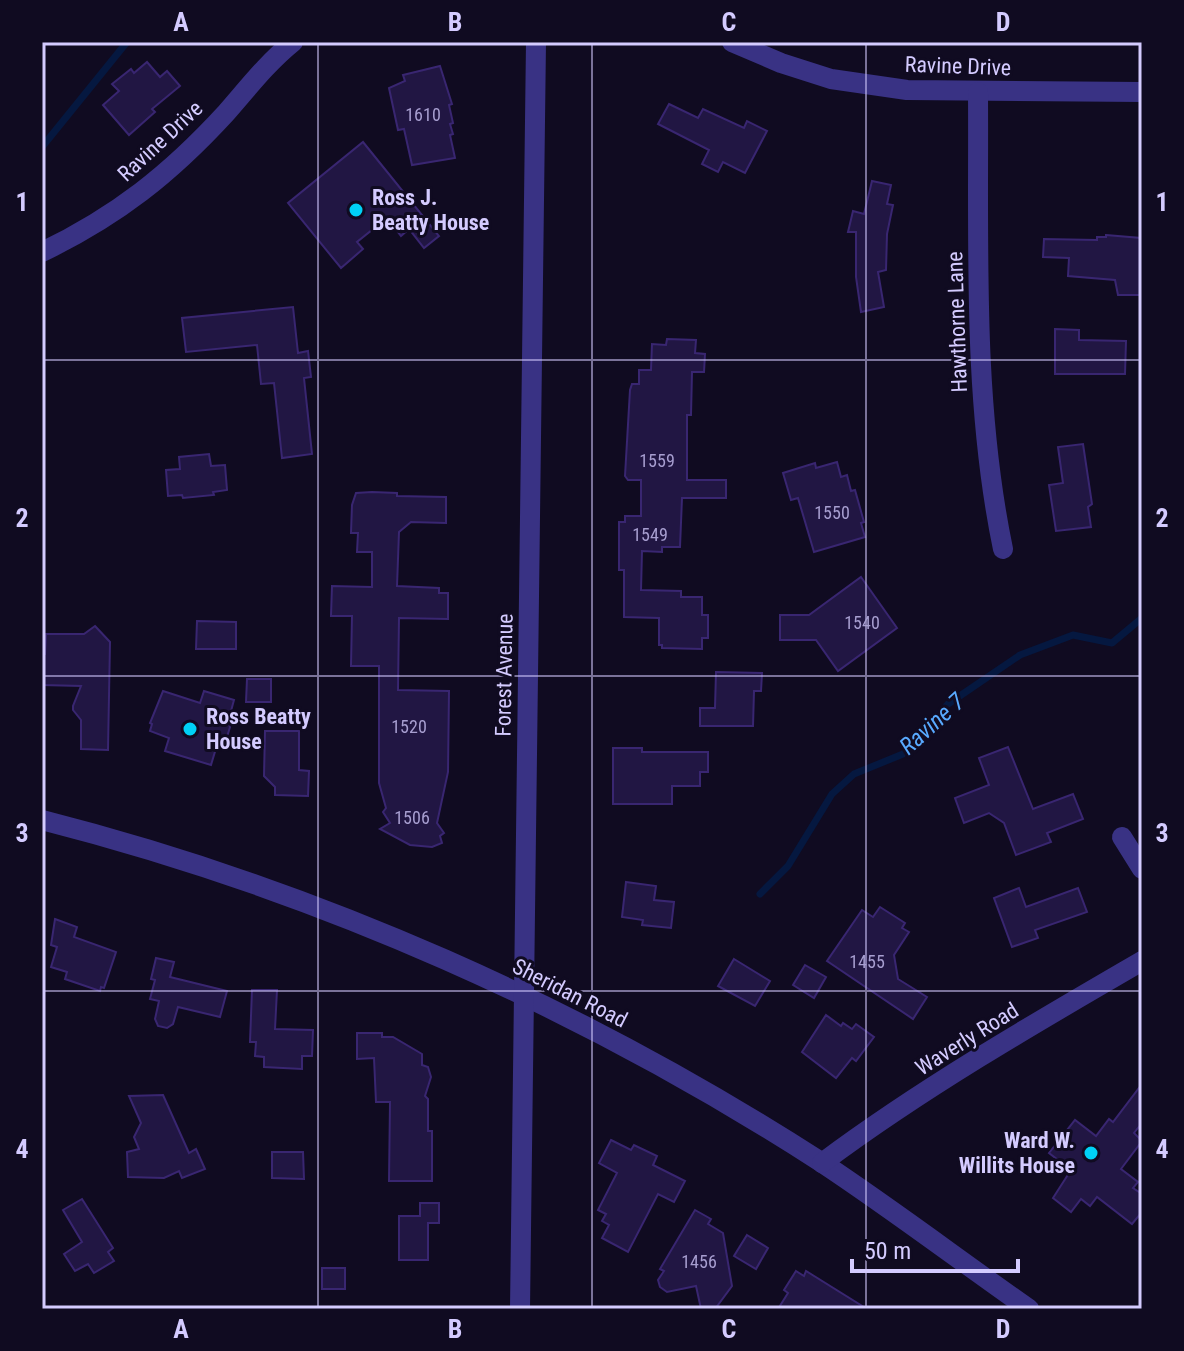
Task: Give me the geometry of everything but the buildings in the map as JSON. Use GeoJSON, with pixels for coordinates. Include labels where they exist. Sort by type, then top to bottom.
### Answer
{"type":"FeatureCollection","features":[{"type":"Feature","properties":{"kind":"street","name":"Ravine Drive"},"geometry":{"type":"LineString","coordinates":[[42,252],[86,231],[169,171],[227,111],[252,80],[293,42]]}},
{"type":"Feature","properties":{"kind":"street","name":"Forest Avenue"},"geometry":{"type":"LineString","coordinates":[[520,1309],[536,42]]}},
{"type":"Feature","properties":{"kind":"street","name":"Ravine Drive"},"geometry":{"type":"LineString","coordinates":[[732,42],[781,63],[831,79],[907,90],[1142,92]]}},
{"type":"Feature","properties":{"kind":"street","name":"Hawthorne Lane"},"geometry":{"type":"LineString","coordinates":[[978,92],[979,324],[985,430],[1003,549]]}},
{"type":"Feature","properties":{"kind":"street","name":"Sheridan Road"},"geometry":{"type":"LineString","coordinates":[[42,820],[176,858],[274,892],[524,995],[627,1049],[822,1163],[1029,1309]]}},
{"type":"Feature","properties":{"kind":"street"},"geometry":{"type":"LineString","coordinates":[[1122,837],[1142,869]]}},
{"type":"Feature","properties":{"kind":"street","name":"Waverly Road"},"geometry":{"type":"LineString","coordinates":[[822,1163],[860,1135],[1058,1009],[1142,961]]}},
{"type":"Feature","properties":{"kind":"waterway","name":"Ravine 7"},"geometry":{"type":"LineString","coordinates":[[42,147],[127,42]]}},
{"type":"Feature","properties":{"kind":"waterway","name":"Ravine 7"},"geometry":{"type":"LineString","coordinates":[[760,894],[788,866],[832,794],[854,774],[903,754],[948,704],[1020,655],[1073,635],[1112,643],[1142,618]]}},
{"type":"Feature","properties":{"kind":"place","name":"Ross J. Beatty House"},"geometry":{"type":"Point","coordinates":[356,210]}},
{"type":"Feature","properties":{"kind":"place","name":"Ross Beatty House"},"geometry":{"type":"Point","coordinates":[190,729]}},
{"type":"Feature","properties":{"kind":"place","name":"Ward W. Willits House"},"geometry":{"type":"Point","coordinates":[1091,1153]}}]}
